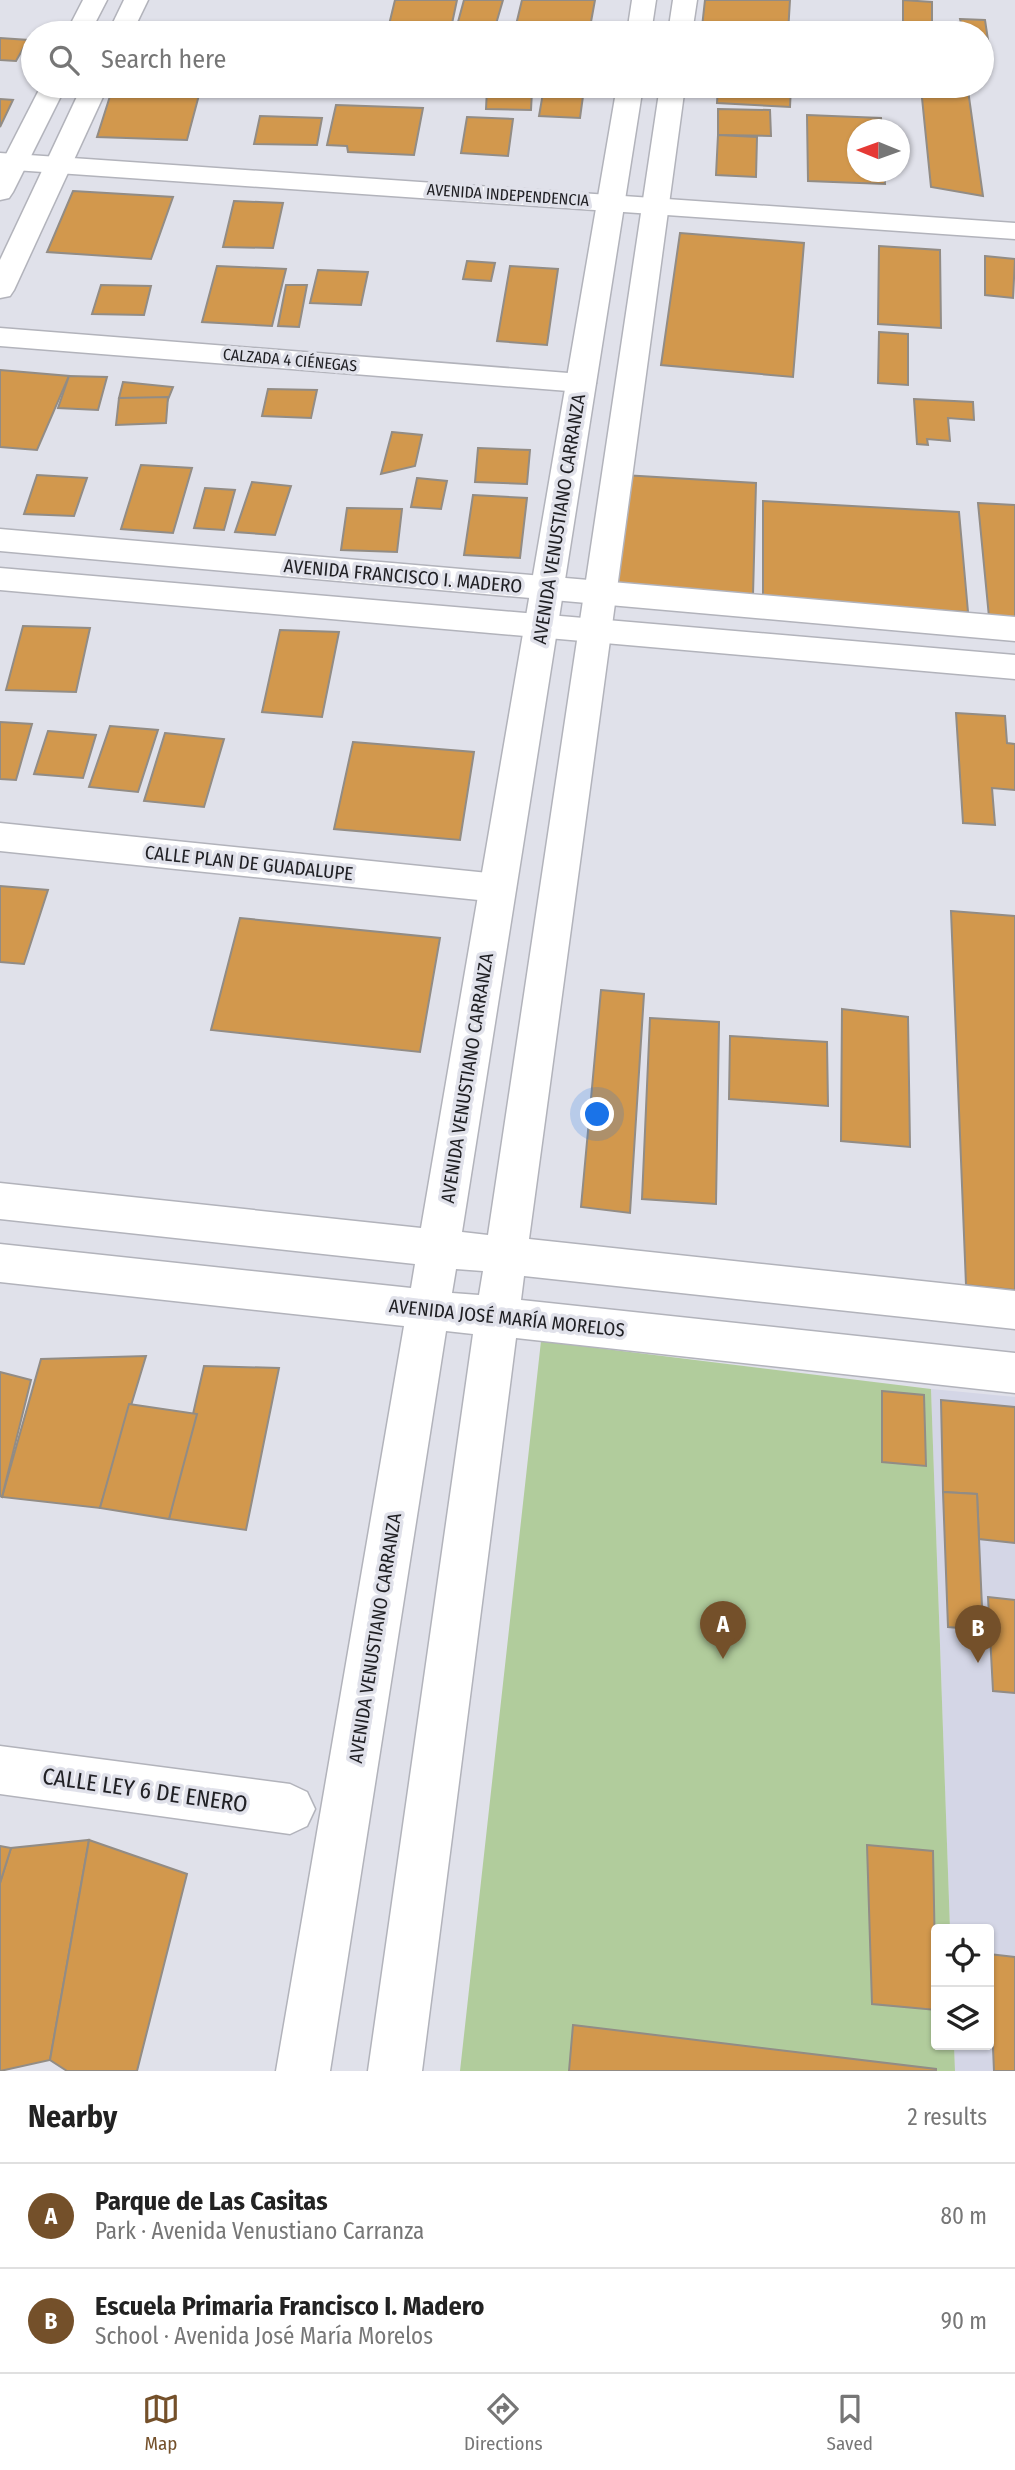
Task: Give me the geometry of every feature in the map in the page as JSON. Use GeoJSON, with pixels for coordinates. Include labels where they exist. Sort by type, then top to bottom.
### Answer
{"type":"FeatureCollection","features":[{"type":"Feature","properties":{"kind":"street"},"geometry":{"type":"LineString","coordinates":[[84,21],[94,0]]}},
{"type":"Feature","properties":{"kind":"street"},"geometry":{"type":"LineString","coordinates":[[126,21],[136,0]]}},
{"type":"Feature","properties":{"kind":"street"},"geometry":{"type":"LineString","coordinates":[[641,21],[644,0]]}},
{"type":"Feature","properties":{"kind":"street"},"geometry":{"type":"LineString","coordinates":[[682,21],[685,0]]}},
{"type":"Feature","properties":{"kind":"street"},"geometry":{"type":"LineString","coordinates":[[0,192],[7,162],[27,137],[46,98]]}},
{"type":"Feature","properties":{"kind":"street"},"geometry":{"type":"LineString","coordinates":[[0,290],[90,98]]}},
{"type":"Feature","properties":{"kind":"street","name":"AVENIDA VENUSTIANO CARRANZA"},"geometry":{"type":"LineString","coordinates":[[303,2071],[581,383],[605,184],[627,98]]}},
{"type":"Feature","properties":{"kind":"street"},"geometry":{"type":"LineString","coordinates":[[396,2071],[497,1317],[600,611],[668,188],[672,98]]}},
{"type":"Feature","properties":{"kind":"street"},"geometry":{"type":"LineString","coordinates":[[0,135],[97,142]]}},
{"type":"Feature","properties":{"kind":"street","name":"AVENIDA INDEPENDENCIA"},"geometry":{"type":"LineString","coordinates":[[7,162],[668,188],[1015,232]]}},
{"type":"Feature","properties":{"kind":"street","name":"CALZADA 4 CIÉNEGAS"},"geometry":{"type":"LineString","coordinates":[[0,337],[581,383]]}},
{"type":"Feature","properties":{"kind":"street","name":"AVENIDA FRANCISCO I. MADERO"},"geometry":{"type":"LineString","coordinates":[[0,540],[544,608]]}},
{"type":"Feature","properties":{"kind":"street","name":"AVENIDA FRANCISCO I. MADERO"},"geometry":{"type":"LineString","coordinates":[[0,579],[600,611],[1015,629]]}},
{"type":"Feature","properties":{"kind":"street","name":"AVENIDA FRANCISCO I. MADERO"},"geometry":{"type":"LineString","coordinates":[[600,611],[1015,667]]}},
{"type":"Feature","properties":{"kind":"street","name":"CALLE PLAN DE GUADALUPE"},"geometry":{"type":"LineString","coordinates":[[0,837],[498,888]]}},
{"type":"Feature","properties":{"kind":"street"},"geometry":{"type":"LineString","coordinates":[[0,1201],[1015,1310]]}},
{"type":"Feature","properties":{"kind":"street","name":"AVENIDA JOSÉ MARÍA MORELOS"},"geometry":{"type":"LineString","coordinates":[[0,1263],[1015,1373]]}},
{"type":"Feature","properties":{"kind":"street","name":"CALLE LEY 6 DE ENERO"},"geometry":{"type":"LineString","coordinates":[[0,1770],[290,1809]]}},
{"type":"Feature","properties":{"kind":"shaded area"},"geometry":{"type":"Polygon","coordinates":[[[931,1389],[1015,1397],[1015,2071],[955,2071],[954,2050],[994,2050],[994,1924],[950,1924],[931,1389]]]}},
{"type":"Feature","properties":{"kind":"green space"},"geometry":{"type":"Polygon","coordinates":[[[541,1341],[931,1389],[950,1924],[931,1924],[931,2050],[954,2050],[955,2071],[460,2071],[541,1341]]]}},
{"type":"Feature","properties":{"kind":"building"},"geometry":{"type":"Polygon","coordinates":[[[395,0],[457,0],[453,21],[390,21],[395,0]]]}},
{"type":"Feature","properties":{"kind":"building"},"geometry":{"type":"Polygon","coordinates":[[[464,0],[503,0],[497,21],[458,21],[464,0]]]}},
{"type":"Feature","properties":{"kind":"building"},"geometry":{"type":"Polygon","coordinates":[[[522,0],[595,0],[591,21],[517,21],[522,0]]]}},
{"type":"Feature","properties":{"kind":"building"},"geometry":{"type":"Polygon","coordinates":[[[705,0],[790,0],[789,21],[703,21],[705,0]]]}},
{"type":"Feature","properties":{"kind":"building"},"geometry":{"type":"Polygon","coordinates":[[[903,0],[932,2],[932,21],[903,21],[903,0]]]}},
{"type":"Feature","properties":{"kind":"building"},"geometry":{"type":"Polygon","coordinates":[[[960,19],[985,21],[960,21],[960,19]]]}},
{"type":"Feature","properties":{"kind":"building"},"geometry":{"type":"Polygon","coordinates":[[[0,38],[21,40],[21,52],[16,61],[0,60],[0,38]]]}},
{"type":"Feature","properties":{"kind":"building"},"geometry":{"type":"Polygon","coordinates":[[[109,98],[198,98],[187,140],[97,137],[109,98]]]}},
{"type":"Feature","properties":{"kind":"building"},"geometry":{"type":"Polygon","coordinates":[[[487,98],[532,98],[531,110],[486,109],[487,98]]]}},
{"type":"Feature","properties":{"kind":"building"},"geometry":{"type":"Polygon","coordinates":[[[542,98],[583,98],[580,118],[539,116],[542,98]]]}},
{"type":"Feature","properties":{"kind":"building"},"geometry":{"type":"Polygon","coordinates":[[[717,98],[790,98],[790,107],[717,103],[717,98]]]}},
{"type":"Feature","properties":{"kind":"building"},"geometry":{"type":"Polygon","coordinates":[[[922,98],[969,98],[983,196],[931,187],[922,98]]]}},
{"type":"Feature","properties":{"kind":"building"},"geometry":{"type":"Polygon","coordinates":[[[0,99],[13,100],[0,127],[0,99]]]}},
{"type":"Feature","properties":{"kind":"building"},"geometry":{"type":"Polygon","coordinates":[[[336,105],[423,108],[414,155],[348,152],[347,146],[327,145],[336,105]]]}},
{"type":"Feature","properties":{"kind":"building"},"geometry":{"type":"Polygon","coordinates":[[[718,109],[770,110],[771,136],[718,135],[718,109]]]}},
{"type":"Feature","properties":{"kind":"building"},"geometry":{"type":"Polygon","coordinates":[[[807,115],[881,118],[847,119],[847,182],[885,184],[808,181],[807,115]]]}},
{"type":"Feature","properties":{"kind":"building"},"geometry":{"type":"Polygon","coordinates":[[[260,116],[322,118],[317,145],[254,144],[260,116]]]}},
{"type":"Feature","properties":{"kind":"building"},"geometry":{"type":"Polygon","coordinates":[[[467,117],[513,119],[508,156],[461,153],[467,117]]]}},
{"type":"Feature","properties":{"kind":"building"},"geometry":{"type":"Polygon","coordinates":[[[718,135],[757,137],[756,177],[716,175],[718,135]]]}},
{"type":"Feature","properties":{"kind":"building"},"geometry":{"type":"Polygon","coordinates":[[[73,191],[173,197],[151,259],[47,252],[73,191]]]}},
{"type":"Feature","properties":{"kind":"building"},"geometry":{"type":"Polygon","coordinates":[[[234,201],[283,203],[273,248],[223,247],[234,201]]]}},
{"type":"Feature","properties":{"kind":"building"},"geometry":{"type":"Polygon","coordinates":[[[680,233],[804,243],[793,377],[661,365],[680,233]]]}},
{"type":"Feature","properties":{"kind":"building"},"geometry":{"type":"Polygon","coordinates":[[[879,246],[940,250],[941,328],[878,324],[879,246]]]}},
{"type":"Feature","properties":{"kind":"building"},"geometry":{"type":"Polygon","coordinates":[[[985,256],[1015,259],[1013,298],[985,295],[985,256]]]}},
{"type":"Feature","properties":{"kind":"building"},"geometry":{"type":"Polygon","coordinates":[[[467,261],[495,263],[491,281],[463,279],[467,261]]]}},
{"type":"Feature","properties":{"kind":"building"},"geometry":{"type":"Polygon","coordinates":[[[217,266],[286,269],[272,326],[202,322],[217,266]]]}},
{"type":"Feature","properties":{"kind":"building"},"geometry":{"type":"Polygon","coordinates":[[[510,266],[558,269],[547,345],[497,341],[510,266]]]}},
{"type":"Feature","properties":{"kind":"building"},"geometry":{"type":"Polygon","coordinates":[[[318,270],[368,272],[361,305],[310,303],[318,270]]]}},
{"type":"Feature","properties":{"kind":"building"},"geometry":{"type":"Polygon","coordinates":[[[101,285],[151,286],[144,315],[92,314],[101,285]]]}},
{"type":"Feature","properties":{"kind":"building"},"geometry":{"type":"Polygon","coordinates":[[[286,285],[307,285],[299,327],[278,326],[286,285]]]}},
{"type":"Feature","properties":{"kind":"building"},"geometry":{"type":"Polygon","coordinates":[[[879,332],[908,334],[908,385],[878,383],[879,332]]]}},
{"type":"Feature","properties":{"kind":"building"},"geometry":{"type":"Polygon","coordinates":[[[0,370],[69,376],[37,450],[0,447],[0,370]]]}},
{"type":"Feature","properties":{"kind":"building"},"geometry":{"type":"Polygon","coordinates":[[[69,376],[107,377],[98,410],[58,408],[69,376]]]}},
{"type":"Feature","properties":{"kind":"building"},"geometry":{"type":"Polygon","coordinates":[[[123,382],[173,387],[167,402],[119,398],[123,382]]]}},
{"type":"Feature","properties":{"kind":"building"},"geometry":{"type":"Polygon","coordinates":[[[268,389],[317,390],[311,418],[262,416],[268,389]]]}},
{"type":"Feature","properties":{"kind":"building"},"geometry":{"type":"Polygon","coordinates":[[[168,397],[166,423],[116,425],[119,398],[168,397]]]}},
{"type":"Feature","properties":{"kind":"building"},"geometry":{"type":"Polygon","coordinates":[[[914,399],[973,402],[974,420],[948,418],[950,441],[927,439],[928,445],[917,444],[914,399]]]}},
{"type":"Feature","properties":{"kind":"building"},"geometry":{"type":"Polygon","coordinates":[[[392,432],[422,435],[415,466],[381,474],[392,432]]]}},
{"type":"Feature","properties":{"kind":"building"},"geometry":{"type":"Polygon","coordinates":[[[478,448],[530,450],[527,484],[475,482],[478,448]]]}},
{"type":"Feature","properties":{"kind":"building"},"geometry":{"type":"Polygon","coordinates":[[[141,465],[192,468],[173,533],[121,529],[141,465]]]}},
{"type":"Feature","properties":{"kind":"building"},"geometry":{"type":"Polygon","coordinates":[[[37,475],[87,478],[74,516],[24,514],[37,475]]]}},
{"type":"Feature","properties":{"kind":"building"},"geometry":{"type":"Polygon","coordinates":[[[623,475],[756,483],[753,595],[613,586],[623,475]]]}},
{"type":"Feature","properties":{"kind":"building"},"geometry":{"type":"Polygon","coordinates":[[[417,478],[447,481],[441,509],[411,507],[417,478]]]}},
{"type":"Feature","properties":{"kind":"building"},"geometry":{"type":"Polygon","coordinates":[[[252,482],[291,486],[275,535],[235,532],[252,482]]]}},
{"type":"Feature","properties":{"kind":"building"},"geometry":{"type":"Polygon","coordinates":[[[205,488],[235,490],[224,530],[194,528],[205,488]]]}},
{"type":"Feature","properties":{"kind":"building"},"geometry":{"type":"Polygon","coordinates":[[[473,495],[527,498],[520,558],[464,555],[473,495]]]}},
{"type":"Feature","properties":{"kind":"building"},"geometry":{"type":"Polygon","coordinates":[[[763,501],[959,512],[968,612],[763,601],[763,501]]]}},
{"type":"Feature","properties":{"kind":"building"},"geometry":{"type":"Polygon","coordinates":[[[978,503],[1015,505],[1015,618],[989,617],[978,503]]]}},
{"type":"Feature","properties":{"kind":"building"},"geometry":{"type":"Polygon","coordinates":[[[347,508],[402,509],[397,552],[341,550],[347,508]]]}},
{"type":"Feature","properties":{"kind":"building"},"geometry":{"type":"Polygon","coordinates":[[[23,626],[90,628],[76,692],[6,690],[23,626]]]}},
{"type":"Feature","properties":{"kind":"building"},"geometry":{"type":"Polygon","coordinates":[[[280,630],[339,632],[322,717],[262,712],[280,630]]]}},
{"type":"Feature","properties":{"kind":"building"},"geometry":{"type":"Polygon","coordinates":[[[956,713],[1005,716],[1007,743],[1015,744],[1015,790],[992,788],[995,825],[963,823],[956,713]]]}},
{"type":"Feature","properties":{"kind":"building"},"geometry":{"type":"Polygon","coordinates":[[[0,722],[32,724],[16,780],[0,779],[0,722]]]}},
{"type":"Feature","properties":{"kind":"building"},"geometry":{"type":"Polygon","coordinates":[[[110,726],[158,730],[138,792],[89,787],[110,726]]]}},
{"type":"Feature","properties":{"kind":"building"},"geometry":{"type":"Polygon","coordinates":[[[48,731],[96,735],[83,778],[34,774],[48,731]]]}},
{"type":"Feature","properties":{"kind":"building"},"geometry":{"type":"Polygon","coordinates":[[[165,733],[224,739],[204,807],[144,801],[165,733]]]}},
{"type":"Feature","properties":{"kind":"building"},"geometry":{"type":"Polygon","coordinates":[[[353,742],[474,752],[460,840],[334,829],[353,742]]]}},
{"type":"Feature","properties":{"kind":"building"},"geometry":{"type":"Polygon","coordinates":[[[0,886],[48,890],[24,964],[0,962],[0,886]]]}},
{"type":"Feature","properties":{"kind":"building"},"geometry":{"type":"Polygon","coordinates":[[[951,911],[1015,916],[1015,1290],[966,1285],[951,911]]]}},
{"type":"Feature","properties":{"kind":"building"},"geometry":{"type":"Polygon","coordinates":[[[240,918],[440,938],[420,1052],[211,1030],[240,918]]]}},
{"type":"Feature","properties":{"kind":"building"},"geometry":{"type":"Polygon","coordinates":[[[601,990],[644,994],[630,1213],[581,1207],[601,990]]]}},
{"type":"Feature","properties":{"kind":"building"},"geometry":{"type":"Polygon","coordinates":[[[842,1009],[908,1017],[910,1147],[841,1141],[842,1009]]]}},
{"type":"Feature","properties":{"kind":"building"},"geometry":{"type":"Polygon","coordinates":[[[650,1018],[719,1022],[716,1204],[642,1199],[650,1018]]]}},
{"type":"Feature","properties":{"kind":"building"},"geometry":{"type":"Polygon","coordinates":[[[730,1036],[827,1042],[828,1106],[729,1099],[730,1036]]]}},
{"type":"Feature","properties":{"kind":"building"},"geometry":{"type":"Polygon","coordinates":[[[146,1356],[100,1508],[2,1497],[41,1359],[146,1356]]]}},
{"type":"Feature","properties":{"kind":"building"},"geometry":{"type":"Polygon","coordinates":[[[204,1366],[279,1368],[246,1530],[169,1519],[204,1366]]]}},
{"type":"Feature","properties":{"kind":"building"},"geometry":{"type":"Polygon","coordinates":[[[0,1372],[31,1380],[2,1497],[0,1496],[0,1372]]]}},
{"type":"Feature","properties":{"kind":"building"},"geometry":{"type":"Polygon","coordinates":[[[882,1391],[924,1395],[926,1466],[882,1462],[882,1391]]]}},
{"type":"Feature","properties":{"kind":"building"},"geometry":{"type":"Polygon","coordinates":[[[941,1400],[1015,1407],[1015,1543],[979,1539],[977,1494],[943,1492],[941,1400]]]}},
{"type":"Feature","properties":{"kind":"building"},"geometry":{"type":"Polygon","coordinates":[[[129,1404],[197,1414],[169,1519],[100,1508],[129,1404]]]}},
{"type":"Feature","properties":{"kind":"building"},"geometry":{"type":"Polygon","coordinates":[[[943,1492],[977,1494],[983,1630],[948,1627],[943,1492]]]}},
{"type":"Feature","properties":{"kind":"building"},"geometry":{"type":"Polygon","coordinates":[[[988,1597],[1015,1600],[1015,1693],[993,1691],[988,1597]]]}},
{"type":"Feature","properties":{"kind":"building"},"geometry":{"type":"Polygon","coordinates":[[[89,1840],[50,2060],[0,2071],[0,1883],[11,1848],[89,1840]]]}},
{"type":"Feature","properties":{"kind":"building"},"geometry":{"type":"Polygon","coordinates":[[[89,1840],[187,1874],[137,2071],[67,2071],[50,2060],[89,1840]]]}},
{"type":"Feature","properties":{"kind":"building"},"geometry":{"type":"Polygon","coordinates":[[[867,1845],[933,1851],[934,1924],[931,1924],[931,2010],[872,2004],[867,1845]]]}},
{"type":"Feature","properties":{"kind":"building"},"geometry":{"type":"Polygon","coordinates":[[[0,1846],[11,1848],[0,1883],[0,1846]]]}},
{"type":"Feature","properties":{"kind":"building"},"geometry":{"type":"Polygon","coordinates":[[[994,1955],[1015,1957],[1015,2071],[994,2071],[994,1955]]]}},
{"type":"Feature","properties":{"kind":"building"},"geometry":{"type":"Polygon","coordinates":[[[573,2025],[936,2069],[936,2071],[569,2071],[573,2025]]]}},
{"type":"Feature","properties":{"kind":"place","name":"Parque de Las Casitas"},"geometry":{"type":"Point","coordinates":[723,1659]}},
{"type":"Feature","properties":{"kind":"place","name":"Escuela Primaria Francisco I. Madero"},"geometry":{"type":"Point","coordinates":[978,1663]}}]}
